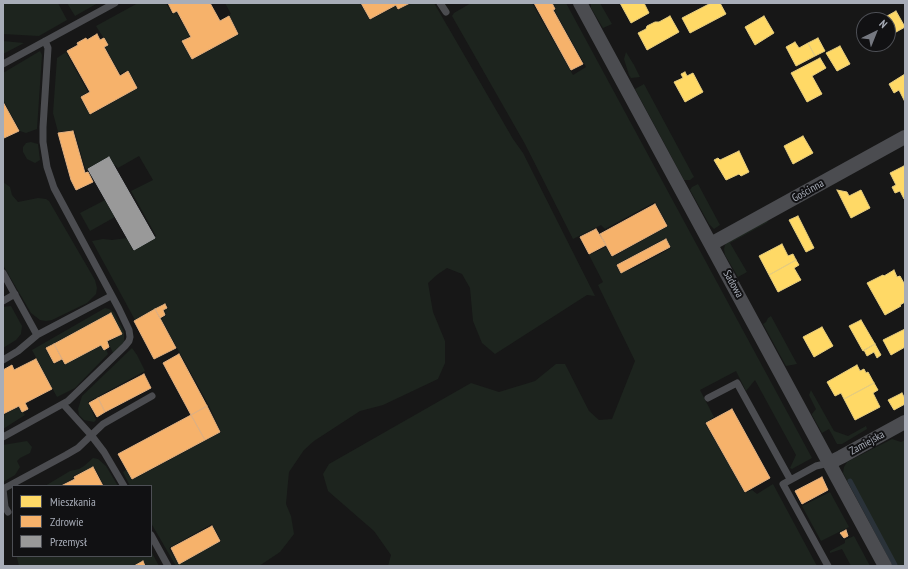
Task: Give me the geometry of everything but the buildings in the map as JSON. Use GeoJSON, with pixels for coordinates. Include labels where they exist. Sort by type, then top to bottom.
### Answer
{"type":"FeatureCollection","features":[{"type":"Feature","properties":{"kind":"street","name":"Sadowa"},"geometry":{"type":"LineString","coordinates":[[580,3],[885,566]]}},
{"type":"Feature","properties":{"kind":"street","name":"Gościnna"},"geometry":{"type":"LineString","coordinates":[[711,244],[905,137]]}},
{"type":"Feature","properties":{"kind":"street","name":"Zamiejska"},"geometry":{"type":"LineString","coordinates":[[829,463],[841,458],[905,422]]}},
{"type":"Feature","properties":{"kind":"lane"},"geometry":{"type":"LineString","coordinates":[[3,64],[115,3]]}},
{"type":"Feature","properties":{"kind":"lane"},"geometry":{"type":"LineString","coordinates":[[440,3],[446,12]]}},
{"type":"Feature","properties":{"kind":"lane"},"geometry":{"type":"LineString","coordinates":[[3,436],[63,404],[78,392],[129,341],[130,334],[54,188],[47,167],[43,142],[43,127],[48,48],[44,41]]}},
{"type":"Feature","properties":{"kind":"lane"},"geometry":{"type":"LineString","coordinates":[[3,273],[37,335]]}},
{"type":"Feature","properties":{"kind":"lane"},"geometry":{"type":"LineString","coordinates":[[3,301],[15,294]]}},
{"type":"Feature","properties":{"kind":"lane"},"geometry":{"type":"LineString","coordinates":[[3,360],[18,351],[37,335],[111,296]]}},
{"type":"Feature","properties":{"kind":"lane"},"geometry":{"type":"LineString","coordinates":[[708,398],[737,383],[790,479]]}},
{"type":"Feature","properties":{"kind":"lane"},"geometry":{"type":"LineString","coordinates":[[8,512],[3,489],[78,448],[103,424],[152,396]]}},
{"type":"Feature","properties":{"kind":"lane"},"geometry":{"type":"LineString","coordinates":[[63,404],[104,452],[123,485]]}},
{"type":"Feature","properties":{"kind":"lane"},"geometry":{"type":"LineString","coordinates":[[828,566],[782,484],[816,466],[829,463]]}},
{"type":"Feature","properties":{"kind":"lane"},"geometry":{"type":"LineString","coordinates":[[152,537],[168,566]]}},
{"type":"Feature","properties":{"kind":"shaded area"},"geometry":{"type":"Polygon","coordinates":[[[3,3],[58,3],[67,20],[39,36],[3,34],[3,3]]]}},
{"type":"Feature","properties":{"kind":"shaded area"},"geometry":{"type":"Polygon","coordinates":[[[67,3],[98,3],[75,16],[67,3]]]}},
{"type":"Feature","properties":{"kind":"shaded area"},"geometry":{"type":"Polygon","coordinates":[[[138,3],[166,3],[172,14],[176,12],[190,36],[181,41],[192,60],[239,34],[229,15],[231,14],[225,3],[360,3],[370,20],[396,6],[398,10],[411,3],[434,3],[513,139],[523,153],[595,296],[587,295],[495,354],[482,343],[473,321],[470,288],[462,274],[447,268],[428,283],[433,312],[445,341],[445,363],[438,379],[383,405],[360,411],[314,441],[304,450],[289,472],[286,504],[291,516],[294,534],[280,552],[259,566],[176,566],[152,525],[152,485],[130,485],[123,472],[126,470],[132,480],[221,432],[209,406],[161,319],[166,315],[164,311],[168,307],[165,303],[135,320],[92,241],[127,238],[133,250],[156,236],[131,191],[153,180],[139,156],[118,168],[115,165],[94,175],[85,168],[74,130],[58,132],[53,113],[57,58],[66,52],[88,92],[80,97],[90,115],[138,88],[128,70],[120,74],[105,47],[108,45],[96,26],[138,3]],[[212,524],[169,548],[178,564],[221,541],[212,524]]]}},
{"type":"Feature","properties":{"kind":"shaded area"},"geometry":{"type":"Polygon","coordinates":[[[471,3],[532,3],[573,75],[586,67],[554,10],[556,9],[553,3],[566,3],[812,458],[792,469],[790,468],[796,455],[755,380],[746,391],[736,371],[700,390],[714,417],[705,423],[745,493],[752,490],[757,494],[773,484],[817,566],[388,566],[391,555],[374,531],[328,491],[323,474],[329,464],[471,383],[499,392],[535,381],[556,364],[565,364],[589,411],[599,420],[612,419],[635,361],[598,285],[603,282],[589,255],[606,247],[612,257],[668,226],[655,202],[605,229],[601,225],[573,239],[525,144],[452,16],[454,13],[471,3]],[[666,238],[616,265],[620,273],[636,267],[671,248],[666,238]]]}},
{"type":"Feature","properties":{"kind":"shaded area"},"geometry":{"type":"Polygon","coordinates":[[[591,3],[600,3],[612,24],[603,28],[591,8],[591,3]]]}},
{"type":"Feature","properties":{"kind":"shaded area"},"geometry":{"type":"Polygon","coordinates":[[[3,41],[24,43],[3,54],[3,41]]]}},
{"type":"Feature","properties":{"kind":"shaded area"},"geometry":{"type":"Polygon","coordinates":[[[40,51],[42,55],[37,129],[26,133],[20,131],[3,100],[3,73],[40,51]]]}},
{"type":"Feature","properties":{"kind":"shaded area"},"geometry":{"type":"Polygon","coordinates":[[[626,52],[640,77],[631,78],[629,75],[624,59],[626,52]]]}},
{"type":"Feature","properties":{"kind":"shaded area"},"geometry":{"type":"Polygon","coordinates":[[[644,84],[694,177],[690,180],[684,180],[635,89],[644,84]]]}},
{"type":"Feature","properties":{"kind":"shaded area"},"geometry":{"type":"Polygon","coordinates":[[[31,142],[38,144],[40,160],[35,163],[27,159],[23,152],[23,147],[26,143],[31,142]]]}},
{"type":"Feature","properties":{"kind":"shaded area"},"geometry":{"type":"Polygon","coordinates":[[[3,182],[10,187],[12,195],[18,202],[38,198],[49,201],[95,280],[97,288],[96,294],[87,303],[52,320],[40,320],[31,313],[3,265],[3,182]]]}},
{"type":"Feature","properties":{"kind":"shaded area"},"geometry":{"type":"Polygon","coordinates":[[[698,184],[720,225],[714,229],[709,224],[690,190],[698,184]]]}},
{"type":"Feature","properties":{"kind":"shaded area"},"geometry":{"type":"Polygon","coordinates":[[[105,200],[115,217],[90,231],[80,213],[105,200]]]}},
{"type":"Feature","properties":{"kind":"shaded area"},"geometry":{"type":"Polygon","coordinates":[[[767,220],[768,222],[730,243],[747,272],[738,277],[725,255],[724,249],[726,243],[767,220]]]}},
{"type":"Feature","properties":{"kind":"shaded area"},"geometry":{"type":"Polygon","coordinates":[[[11,306],[22,326],[21,334],[16,340],[3,348],[3,307],[11,306]]]}},
{"type":"Feature","properties":{"kind":"shaded area"},"geometry":{"type":"Polygon","coordinates":[[[105,308],[114,312],[124,332],[124,341],[122,346],[113,353],[108,342],[122,334],[111,313],[45,348],[54,364],[62,360],[64,364],[101,345],[104,350],[106,349],[108,354],[75,388],[57,397],[32,350],[105,308]]]}},
{"type":"Feature","properties":{"kind":"shaded area"},"geometry":{"type":"Polygon","coordinates":[[[771,316],[797,364],[786,366],[763,324],[771,316]]]}},
{"type":"Feature","properties":{"kind":"shaded area"},"geometry":{"type":"Polygon","coordinates":[[[132,348],[145,371],[88,402],[96,420],[94,422],[84,420],[79,415],[78,409],[82,396],[132,348]]]}},
{"type":"Feature","properties":{"kind":"shaded area"},"geometry":{"type":"Polygon","coordinates":[[[811,390],[834,431],[848,436],[866,426],[867,429],[842,444],[837,444],[829,429],[822,433],[812,415],[816,409],[809,395],[811,390]]]}},
{"type":"Feature","properties":{"kind":"shaded area"},"geometry":{"type":"Polygon","coordinates":[[[19,407],[21,413],[23,412],[25,415],[3,429],[3,415],[19,407]]]}},
{"type":"Feature","properties":{"kind":"shaded area"},"geometry":{"type":"Polygon","coordinates":[[[892,439],[901,442],[905,440],[905,566],[894,566],[843,473],[847,462],[892,439]]]}},
{"type":"Feature","properties":{"kind":"shaded area"},"geometry":{"type":"Polygon","coordinates":[[[27,441],[32,447],[30,453],[17,461],[20,467],[15,475],[3,482],[3,445],[27,441]]]}},
{"type":"Feature","properties":{"kind":"shaded area"},"geometry":{"type":"Polygon","coordinates":[[[93,458],[98,459],[106,466],[117,485],[103,485],[94,467],[73,476],[74,478],[62,485],[47,485],[70,471],[84,466],[93,458]]]}},
{"type":"Feature","properties":{"kind":"shaded area"},"geometry":{"type":"Polygon","coordinates":[[[830,492],[849,527],[821,541],[802,506],[830,492]]]}},
{"type":"Feature","properties":{"kind":"shaded area"},"geometry":{"type":"Polygon","coordinates":[[[854,536],[870,566],[851,566],[842,549],[830,553],[830,551],[845,543],[845,540],[854,536]]]}},
{"type":"Feature","properties":{"kind":"shaded area"},"geometry":{"type":"Polygon","coordinates":[[[152,553],[159,566],[146,566],[143,561],[133,566],[19,566],[17,558],[152,557],[152,553]]]}},
{"type":"Feature","properties":{"kind":"waterway"},"geometry":{"type":"LineString","coordinates":[[850,481],[895,565]]}}]}
